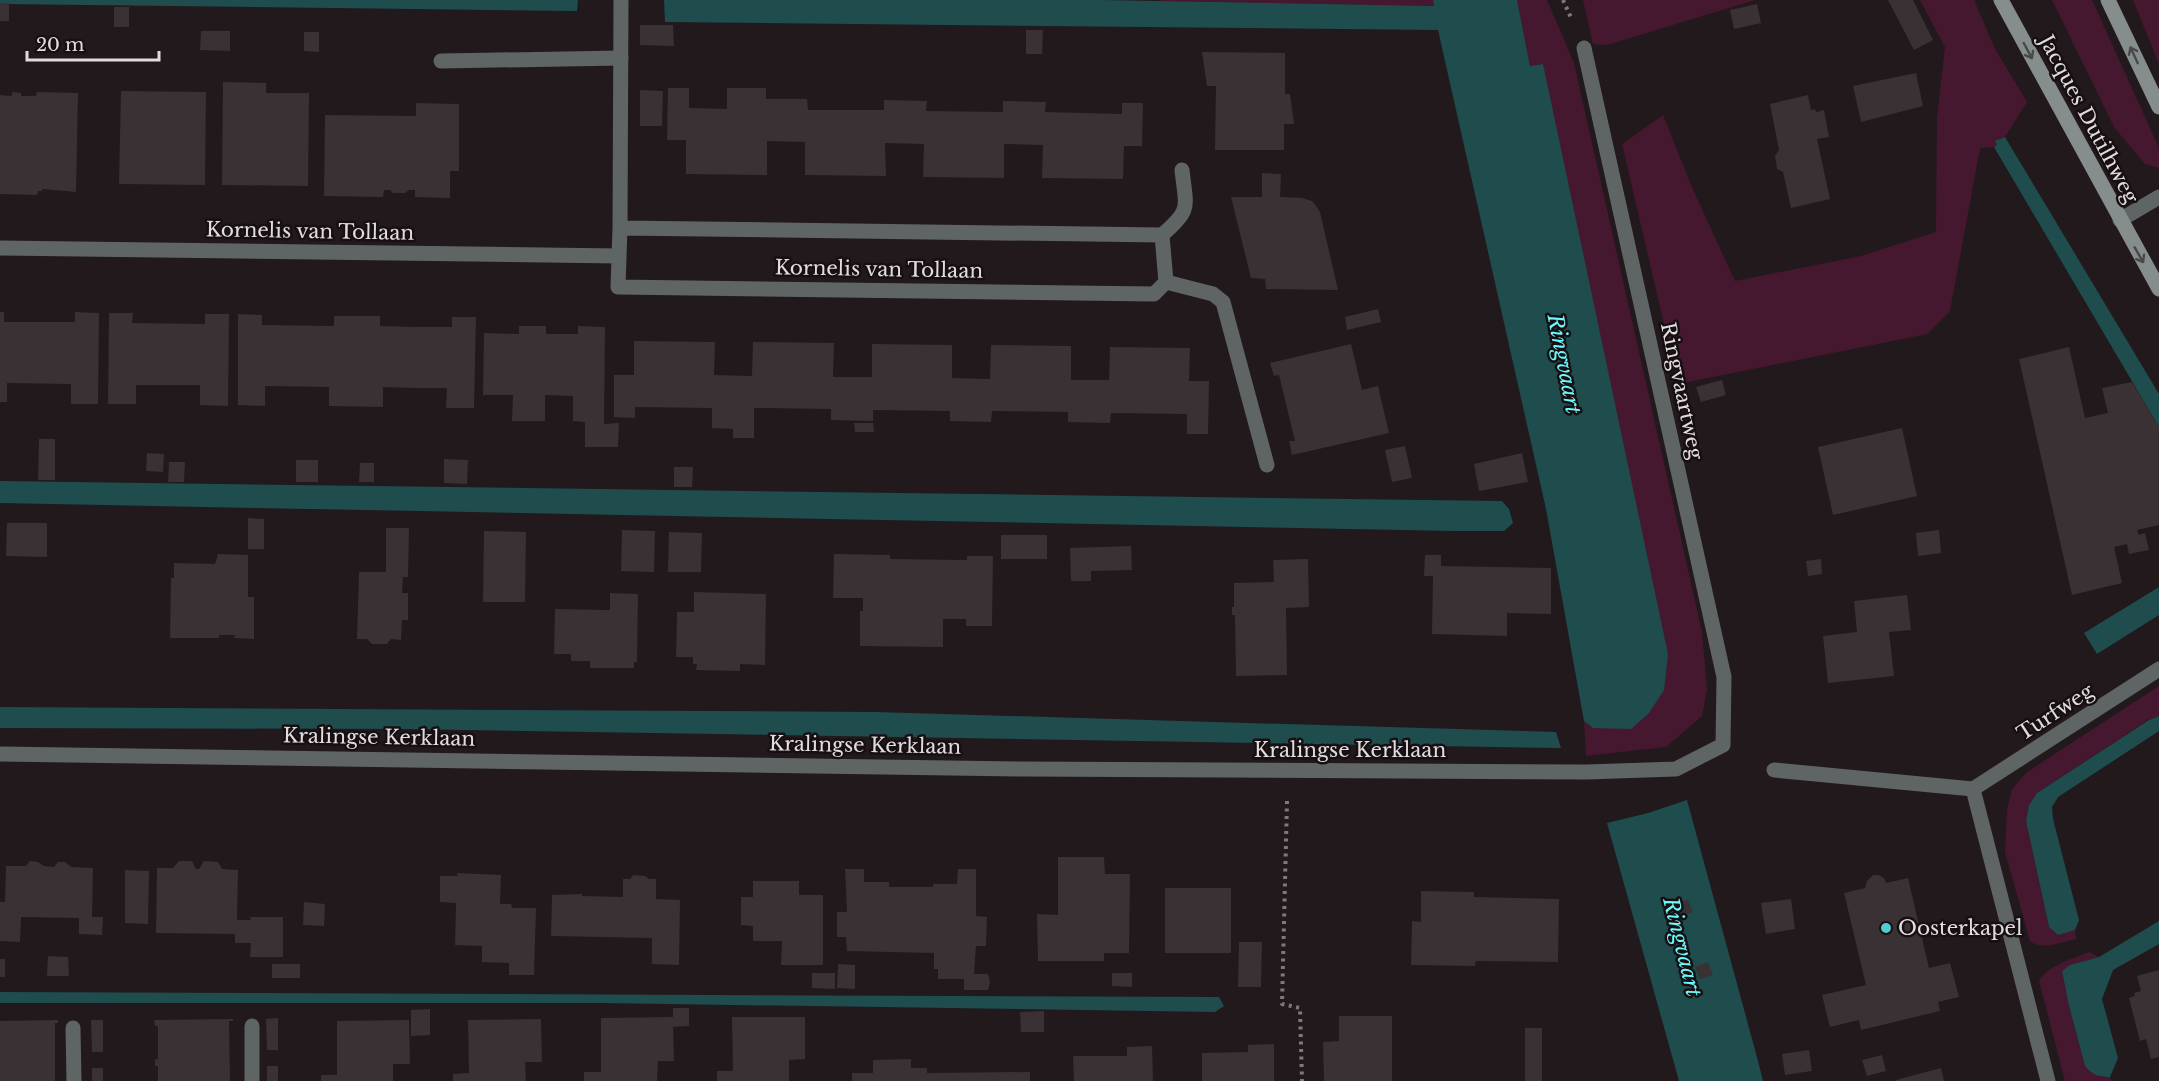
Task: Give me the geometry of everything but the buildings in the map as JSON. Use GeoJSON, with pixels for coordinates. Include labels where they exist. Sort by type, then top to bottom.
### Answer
{"type":"FeatureCollection","features":[{"type":"Feature","properties":{"kind":"main road","name":"Jacques Dutilhweg"},"geometry":{"type":"LineString","coordinates":[[2001,0],[2159,289]]}},
{"type":"Feature","properties":{"kind":"main road"},"geometry":{"type":"LineString","coordinates":[[2108,0],[2159,107]]}},
{"type":"Feature","properties":{"kind":"street"},"geometry":{"type":"LineString","coordinates":[[620,228],[621,0]]}},
{"type":"Feature","properties":{"kind":"street","name":"Ringvaartweg"},"geometry":{"type":"LineString","coordinates":[[1584,48],[1724,677],[1723,745]]}},
{"type":"Feature","properties":{"kind":"street"},"geometry":{"type":"LineString","coordinates":[[441,61],[621,58]]}},
{"type":"Feature","properties":{"kind":"street"},"geometry":{"type":"LineString","coordinates":[[1182,170],[1186,208],[1180,219],[1162,235],[1166,282],[1213,294],[1223,302],[1267,465]]}},
{"type":"Feature","properties":{"kind":"street"},"geometry":{"type":"LineString","coordinates":[[2120,220],[2159,197]]}},
{"type":"Feature","properties":{"kind":"street","name":"Kornelis van Tollaan"},"geometry":{"type":"LineString","coordinates":[[1162,235],[620,228],[618,286],[1154,294],[1166,282]]}},
{"type":"Feature","properties":{"kind":"street","name":"Kornelis van Tollaan"},"geometry":{"type":"LineString","coordinates":[[0,248],[619,256]]}},
{"type":"Feature","properties":{"kind":"street","name":"Turfweg"},"geometry":{"type":"LineString","coordinates":[[1973,789],[2159,669]]}},
{"type":"Feature","properties":{"kind":"street","name":"Kralingse Kerklaan"},"geometry":{"type":"LineString","coordinates":[[0,754],[997,769],[1587,772],[1676,770],[1723,745]]}},
{"type":"Feature","properties":{"kind":"street"},"geometry":{"type":"LineString","coordinates":[[1774,770],[1973,789],[2048,1081]]}},
{"type":"Feature","properties":{"kind":"street"},"geometry":{"type":"LineString","coordinates":[[252,1026],[252,1081]]}},
{"type":"Feature","properties":{"kind":"street"},"geometry":{"type":"LineString","coordinates":[[73,1028],[74,1081]]}},
{"type":"Feature","properties":{"kind":"path"},"geometry":{"type":"LineString","coordinates":[[1288,770],[1282,1004],[1300,1008],[1302,1081]]}},
{"type":"Feature","properties":{"kind":"shaded area"},"geometry":{"type":"Polygon","coordinates":[[[1433,0],[1434,6],[1161,1],[1433,0]]]}},
{"type":"Feature","properties":{"kind":"shaded area"},"geometry":{"type":"Polygon","coordinates":[[[1517,0],[1547,0],[1574,63],[1702,632],[1707,689],[1702,716],[1666,747],[1586,756],[1584,721],[1593,728],[1543,64],[1530,66],[1517,0]]]}},
{"type":"Feature","properties":{"kind":"shaded area"},"geometry":{"type":"Polygon","coordinates":[[[1583,0],[1755,0],[1607,45],[1593,44],[1583,0]]]}},
{"type":"Feature","properties":{"kind":"shaded area"},"geometry":{"type":"Polygon","coordinates":[[[1920,0],[1974,0],[1995,49],[2027,102],[2005,137],[1996,141],[1997,145],[1980,148],[1950,311],[1927,334],[1678,384],[1622,144],[1663,115],[1691,185],[1735,281],[1861,256],[1936,232],[1937,119],[1945,47],[1920,0]]]}},
{"type":"Feature","properties":{"kind":"shaded area"},"geometry":{"type":"Polygon","coordinates":[[[2052,0],[2092,0],[2159,148],[2159,168],[2145,164],[2114,127],[2052,0]]]}},
{"type":"Feature","properties":{"kind":"shaded area"},"geometry":{"type":"Polygon","coordinates":[[[2133,0],[2159,0],[2159,64],[2133,0]]]}},
{"type":"Feature","properties":{"kind":"shaded area"},"geometry":{"type":"Polygon","coordinates":[[[2159,686],[2159,716],[2148,720],[2037,793],[2029,806],[2026,821],[2049,927],[2058,935],[2075,930],[2076,939],[2052,945],[2035,944],[2030,941],[2005,852],[2007,810],[2012,789],[2027,772],[2159,686]]]}},
{"type":"Feature","properties":{"kind":"shaded area"},"geometry":{"type":"Polygon","coordinates":[[[2089,952],[2099,957],[2070,965],[2062,971],[2085,1066],[2102,1077],[2110,1077],[2111,1081],[2065,1081],[2039,981],[2055,966],[2089,952]]]}},
{"type":"Feature","properties":{"kind":"water"},"geometry":{"type":"Polygon","coordinates":[[[0,0],[578,0],[577,11],[0,4],[0,0]]]}},
{"type":"Feature","properties":{"kind":"water","name":"Ringvaart"},"geometry":{"type":"Polygon","coordinates":[[[664,0],[1101,0],[1434,6],[1433,0],[1517,0],[1530,66],[1543,64],[1668,654],[1664,690],[1649,713],[1631,729],[1593,728],[1584,721],[1546,509],[1438,30],[665,22],[664,0]]]}},
{"type":"Feature","properties":{"kind":"water"},"geometry":{"type":"Polygon","coordinates":[[[2005,137],[2159,394],[2159,427],[1994,147],[1997,145],[1995,141],[2005,137]]]}},
{"type":"Feature","properties":{"kind":"water"},"geometry":{"type":"Polygon","coordinates":[[[0,481],[1502,501],[1509,509],[1513,523],[1504,531],[1455,531],[0,503],[0,481]]]}},
{"type":"Feature","properties":{"kind":"water"},"geometry":{"type":"Polygon","coordinates":[[[2159,587],[2159,615],[2097,654],[2084,633],[2159,587]]]}},
{"type":"Feature","properties":{"kind":"water"},"geometry":{"type":"Polygon","coordinates":[[[0,707],[876,712],[1556,732],[1561,748],[409,729],[0,728],[0,707]]]}},
{"type":"Feature","properties":{"kind":"water"},"geometry":{"type":"Polygon","coordinates":[[[2159,716],[2159,731],[2058,797],[2052,807],[2053,819],[2079,920],[2075,930],[2058,935],[2049,927],[2026,821],[2029,805],[2037,793],[2149,720],[2159,716]]]}},
{"type":"Feature","properties":{"kind":"water","name":"Ringvaart"},"geometry":{"type":"Polygon","coordinates":[[[1687,800],[1763,1081],[1679,1081],[1607,823],[1687,800]]]}},
{"type":"Feature","properties":{"kind":"water"},"geometry":{"type":"Polygon","coordinates":[[[2159,921],[2159,944],[2113,970],[2102,999],[2118,1058],[2110,1077],[2096,1075],[2085,1066],[2062,971],[2070,965],[2099,957],[2159,921]]]}},
{"type":"Feature","properties":{"kind":"water"},"geometry":{"type":"Polygon","coordinates":[[[0,992],[1219,997],[1224,1006],[1215,1012],[602,1003],[0,1003],[0,992]]]}},
{"type":"Feature","properties":{"kind":"place","name":"Oosterkapel"},"geometry":{"type":"Point","coordinates":[1886,928]}}]}
